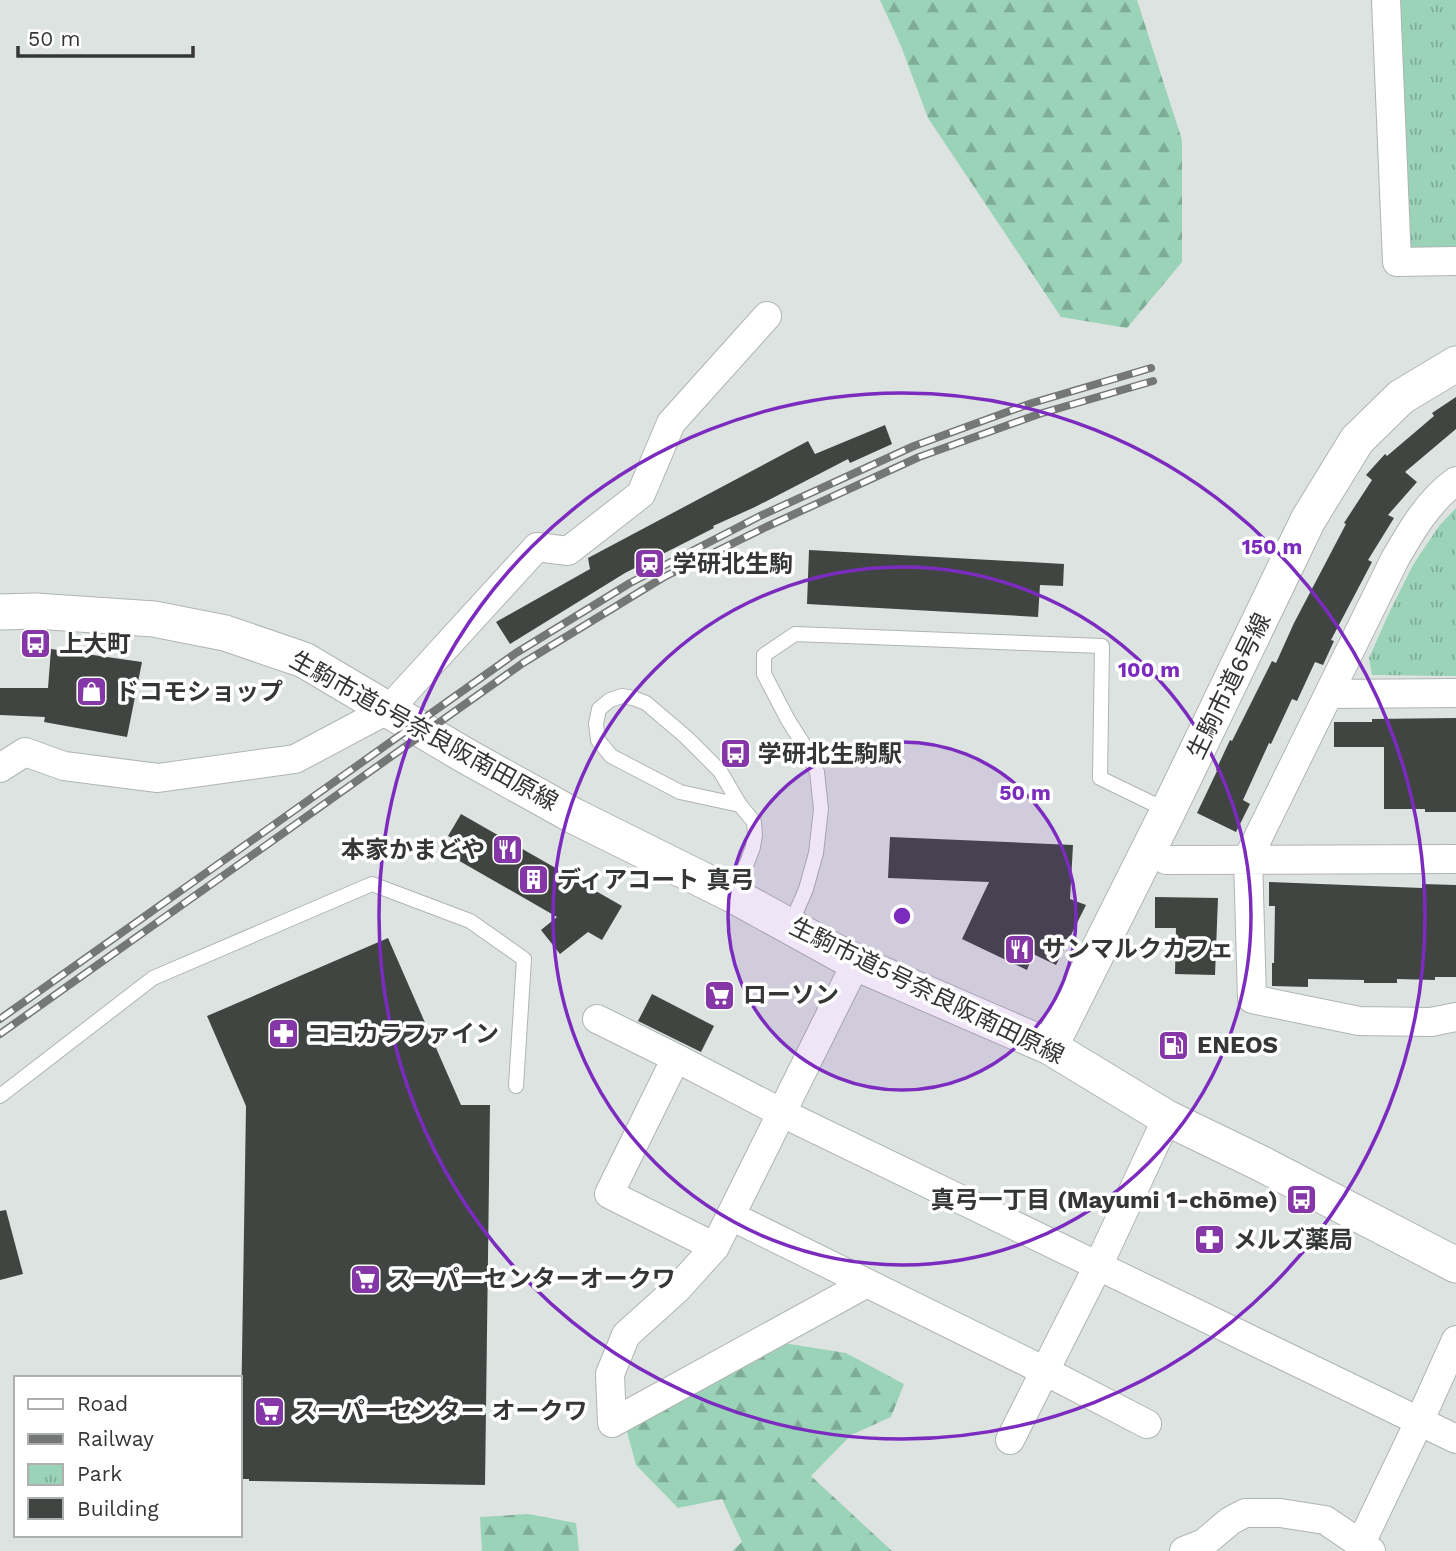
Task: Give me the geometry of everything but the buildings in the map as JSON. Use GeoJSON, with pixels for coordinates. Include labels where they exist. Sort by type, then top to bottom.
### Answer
{"type":"FeatureCollection","features":[{"type":"Feature","properties":{"kind":"street"},"geometry":{"type":"LineString","coordinates":[[1386,0],[1397,262],[1456,261]]}},
{"type":"Feature","properties":{"kind":"street"},"geometry":{"type":"LineString","coordinates":[[0,768],[25,752],[64,766],[158,778],[295,759],[389,709],[537,547],[568,551],[641,494],[671,423],[767,316]]}},
{"type":"Feature","properties":{"kind":"street","name":"生駒市道6号線"},"geometry":{"type":"LineString","coordinates":[[1050,1047],[1168,811],[1308,520],[1357,440],[1401,397],[1456,364]]}},
{"type":"Feature","properties":{"kind":"street"},"geometry":{"type":"LineString","coordinates":[[1456,481],[1438,497],[1401,548],[1248,859],[1252,999],[1359,1021],[1431,1023],[1456,1017]]}},
{"type":"Feature","properties":{"kind":"street","name":"生駒市道5号奈良阪南田原線"},"geometry":{"type":"LineString","coordinates":[[0,612],[35,611],[154,619],[225,633],[304,660],[574,816],[731,894],[856,962],[1050,1047],[1167,1118],[1456,1265]]}},
{"type":"Feature","properties":{"kind":"street"},"geometry":{"type":"LineString","coordinates":[[1329,694],[1456,693]]}},
{"type":"Feature","properties":{"kind":"street"},"geometry":{"type":"LineString","coordinates":[[1149,849],[1166,860],[1456,859]]}},
{"type":"Feature","properties":{"kind":"street"},"geometry":{"type":"LineString","coordinates":[[856,962],[715,1247],[677,1289],[626,1335],[610,1374],[612,1423],[867,1283]]}},
{"type":"Feature","properties":{"kind":"street"},"geometry":{"type":"LineString","coordinates":[[597,1019],[782,1113],[1456,1439]]}},
{"type":"Feature","properties":{"kind":"street"},"geometry":{"type":"LineString","coordinates":[[676,1058],[610,1194],[715,1247]]}},
{"type":"Feature","properties":{"kind":"street"},"geometry":{"type":"LineString","coordinates":[[1010,1440],[1098,1266],[1167,1118]]}},
{"type":"Feature","properties":{"kind":"street"},"geometry":{"type":"LineString","coordinates":[[730,1216],[1147,1424]]}},
{"type":"Feature","properties":{"kind":"street"},"geometry":{"type":"LineString","coordinates":[[1184,1551],[1204,1543],[1230,1521],[1245,1513],[1280,1513],[1325,1520],[1365,1548],[1456,1340]]}},
{"type":"Feature","properties":{"kind":"lane"},"geometry":{"type":"LineString","coordinates":[[790,926],[806,889],[816,853],[821,809],[817,772],[764,674],[764,654],[795,635],[1102,646],[1100,778],[1168,811]]}},
{"type":"Feature","properties":{"kind":"lane"},"geometry":{"type":"LineString","coordinates":[[731,894],[753,847],[754,822],[740,805],[720,771],[646,703],[622,696],[610,700],[599,709],[596,724],[598,740],[611,756],[680,792],[740,805]]}},
{"type":"Feature","properties":{"kind":"lane"},"geometry":{"type":"LineString","coordinates":[[0,1096],[153,978],[372,884],[470,921],[524,959],[516,1086]]}},
{"type":"Feature","properties":{"kind":"green space"},"geometry":{"type":"Polygon","coordinates":[[[880,0],[1137,0],[1182,140],[1182,262],[1127,328],[1061,317],[928,118],[901,46],[880,0]]]}},
{"type":"Feature","properties":{"kind":"green space"},"geometry":{"type":"Polygon","coordinates":[[[1393,0],[1456,0],[1456,249],[1406,249],[1393,0]]]}},
{"type":"Feature","properties":{"kind":"green space"},"geometry":{"type":"Polygon","coordinates":[[[1456,508],[1456,676],[1372,675],[1369,658],[1413,565],[1439,526],[1456,508]]]}},
{"type":"Feature","properties":{"kind":"green space"},"geometry":{"type":"Polygon","coordinates":[[[783,1343],[846,1353],[904,1384],[891,1417],[851,1435],[811,1476],[892,1551],[732,1551],[742,1542],[722,1499],[678,1508],[636,1465],[626,1428],[678,1371],[753,1363],[783,1343]]]}},
{"type":"Feature","properties":{"kind":"green space"},"geometry":{"type":"Polygon","coordinates":[[[528,1514],[576,1523],[579,1551],[482,1551],[480,1517],[528,1514]]]}},
{"type":"Feature","properties":{"kind":"railway"},"geometry":{"type":"LineString","coordinates":[[0,1019],[516,653],[630,583],[760,516],[914,446],[1032,403],[1151,368]]}},
{"type":"Feature","properties":{"kind":"railway"},"geometry":{"type":"LineString","coordinates":[[0,1034],[523,663],[664,577],[919,457],[1039,414],[1153,381]]}},
{"type":"Feature","properties":{"kind":"place","name":"学研北生駒"},"geometry":{"type":"Point","coordinates":[650,564]}},
{"type":"Feature","properties":{"kind":"place","name":"上大町"},"geometry":{"type":"Point","coordinates":[36,644]}},
{"type":"Feature","properties":{"kind":"place","name":"ドコモショップ"},"geometry":{"type":"Point","coordinates":[92,692]}},
{"type":"Feature","properties":{"kind":"place","name":"学研北生駒駅"},"geometry":{"type":"Point","coordinates":[735,754]}},
{"type":"Feature","properties":{"kind":"place","name":"本家かまどや"},"geometry":{"type":"Point","coordinates":[508,850]}},
{"type":"Feature","properties":{"kind":"place","name":"ディアコート 真弓"},"geometry":{"type":"Point","coordinates":[534,880]}},
{"type":"Feature","properties":{"kind":"place","name":"サンマルクカフェ"},"geometry":{"type":"Point","coordinates":[1019,949]}},
{"type":"Feature","properties":{"kind":"place","name":"ローソン"},"geometry":{"type":"Point","coordinates":[720,995]}},
{"type":"Feature","properties":{"kind":"place","name":"ココカラファイン"},"geometry":{"type":"Point","coordinates":[284,1034]}},
{"type":"Feature","properties":{"kind":"place","name":"ENEOS"},"geometry":{"type":"Point","coordinates":[1174,1045]}},
{"type":"Feature","properties":{"kind":"place","name":"真弓一丁目 (Mayumi 1-chōme)"},"geometry":{"type":"Point","coordinates":[1301,1200]}},
{"type":"Feature","properties":{"kind":"place","name":"メルズ薬局"},"geometry":{"type":"Point","coordinates":[1210,1240]}},
{"type":"Feature","properties":{"kind":"place","name":"スーパーセンターオークワ"},"geometry":{"type":"Point","coordinates":[365,1279]}},
{"type":"Feature","properties":{"kind":"place","name":"スーパーセンター オークワ"},"geometry":{"type":"Point","coordinates":[270,1411]}}]}
